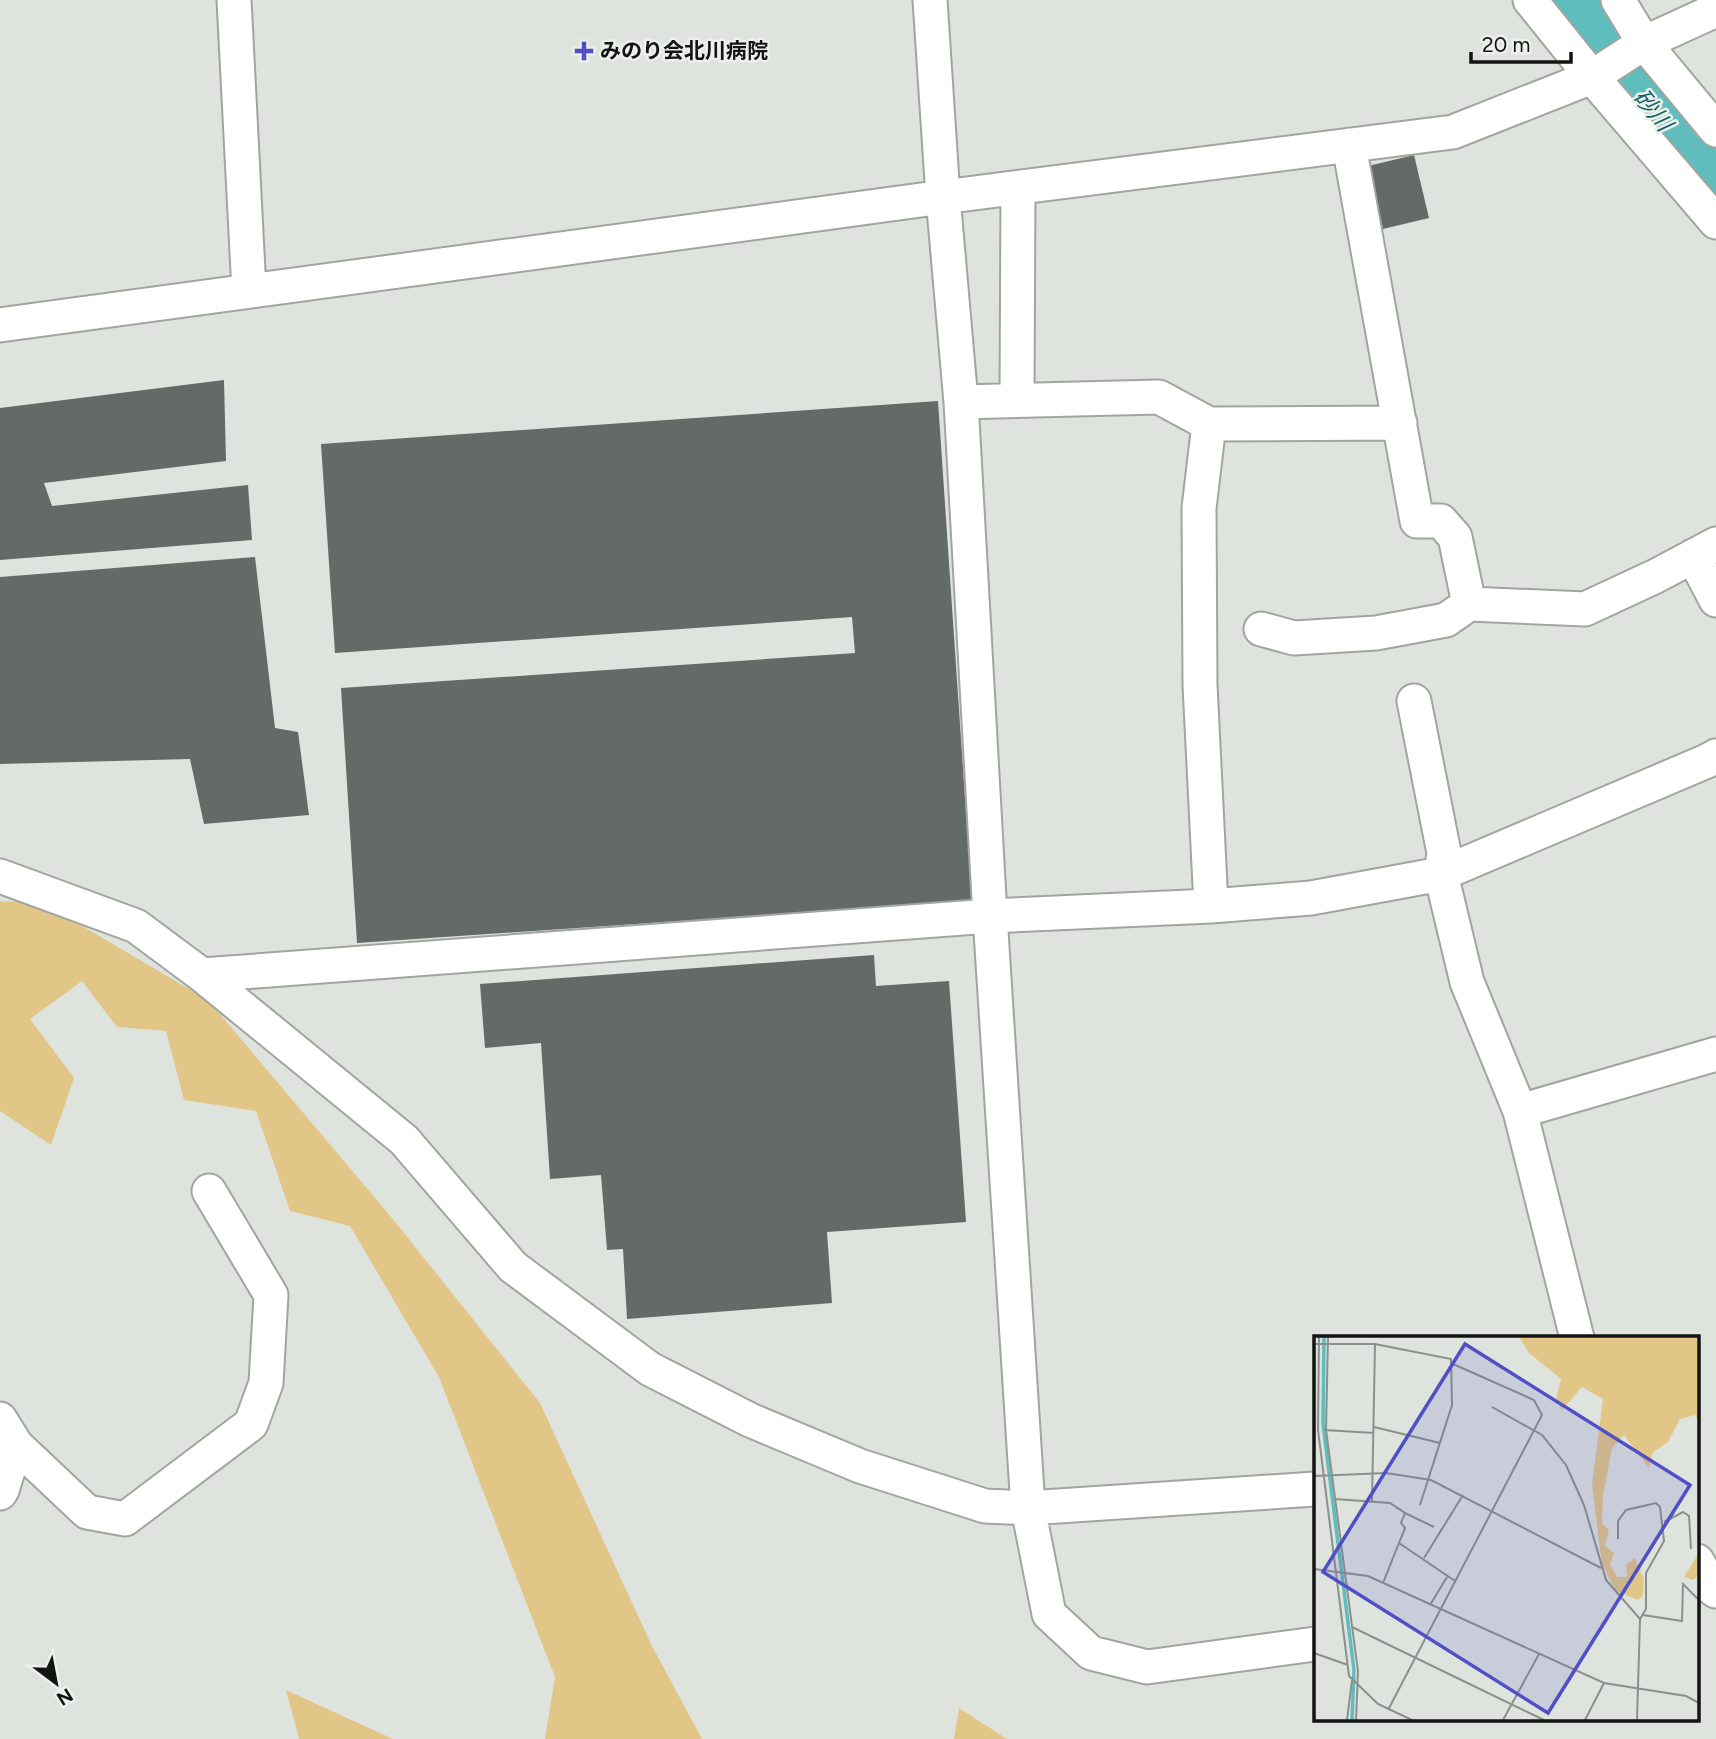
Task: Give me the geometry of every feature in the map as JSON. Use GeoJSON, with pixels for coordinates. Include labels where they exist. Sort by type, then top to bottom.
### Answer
{"type":"FeatureCollection","features":[{"type":"Feature","properties":{"kind":"street"},"geometry":{"type":"LineString","coordinates":[[234,0],[249,290]]}},
{"type":"Feature","properties":{"kind":"street"},"geometry":{"type":"LineString","coordinates":[[930,0],[943,197],[961,402],[990,916],[1028,1508],[1049,1614],[1091,1653],[1147,1667],[1314,1644]]}},
{"type":"Feature","properties":{"kind":"street"},"geometry":{"type":"LineString","coordinates":[[1530,0],[1716,222]]}},
{"type":"Feature","properties":{"kind":"street"},"geometry":{"type":"LineString","coordinates":[[1618,0],[1644,43],[1716,130]]}},
{"type":"Feature","properties":{"kind":"street"},"geometry":{"type":"LineString","coordinates":[[0,325],[943,197],[1453,132],[1592,76],[1644,43],[1716,10]]}},
{"type":"Feature","properties":{"kind":"street"},"geometry":{"type":"LineString","coordinates":[[1349,145],[1417,521],[1441,521],[1455,537],[1469,604]]}},
{"type":"Feature","properties":{"kind":"street"},"geometry":{"type":"LineString","coordinates":[[1017,400],[1018,188]]}},
{"type":"Feature","properties":{"kind":"street"},"geometry":{"type":"LineString","coordinates":[[961,402],[1159,397],[1209,424],[1400,423]]}},
{"type":"Feature","properties":{"kind":"street"},"geometry":{"type":"LineString","coordinates":[[1209,424],[1199,508],[1199,685],[1211,906]]}},
{"type":"Feature","properties":{"kind":"street"},"geometry":{"type":"LineString","coordinates":[[1261,629],[1294,638],[1376,633],[1446,620],[1469,604],[1585,609],[1704,550],[1716,600]]}},
{"type":"Feature","properties":{"kind":"street"},"geometry":{"type":"LineString","coordinates":[[1414,701],[1444,853],[1441,874],[1467,982],[1520,1111],[1576,1336]]}},
{"type":"Feature","properties":{"kind":"street"},"geometry":{"type":"LineString","coordinates":[[202,975],[990,916],[1211,906],[1311,898],[1441,874],[1716,756]]}},
{"type":"Feature","properties":{"kind":"street"},"geometry":{"type":"LineString","coordinates":[[0,876],[136,926],[202,975],[404,1140],[513,1267],[650,1369],[750,1420],[860,1466],[985,1506],[1028,1508],[1314,1489]]}},
{"type":"Feature","properties":{"kind":"street"},"geometry":{"type":"LineString","coordinates":[[1520,1111],[1716,1055]]}},
{"type":"Feature","properties":{"kind":"street"},"geometry":{"type":"LineString","coordinates":[[8,1432],[87,1512],[125,1519],[251,1424],[266,1383],[271,1295],[209,1191]]}},
{"type":"Feature","properties":{"kind":"street"},"geometry":{"type":"LineString","coordinates":[[0,1493],[8,1432]]}},
{"type":"Feature","properties":{"kind":"shaded area"},"geometry":{"type":"Polygon","coordinates":[[[0,901],[43,903],[208,1000],[392,1218],[540,1403],[652,1646],[702,1739],[545,1739],[555,1677],[439,1377],[350,1226],[290,1211],[256,1111],[184,1100],[166,1031],[117,1027],[82,981],[30,1019],[74,1078],[51,1145],[0,1111],[0,901]]]}},
{"type":"Feature","properties":{"kind":"shaded area"},"geometry":{"type":"Polygon","coordinates":[[[286,1690],[393,1739],[299,1739],[286,1690]]]}},
{"type":"Feature","properties":{"kind":"shaded area"},"geometry":{"type":"Polygon","coordinates":[[[959,1708],[1007,1739],[954,1739],[959,1708]]]}},
{"type":"Feature","properties":{"kind":"building"},"geometry":{"type":"Polygon","coordinates":[[[1414,155],[1429,218],[1383,229],[1368,166],[1414,155]]]}},
{"type":"Feature","properties":{"kind":"building"},"geometry":{"type":"Polygon","coordinates":[[[224,380],[226,461],[44,483],[52,506],[248,485],[252,540],[0,560],[0,408],[224,380]]]}},
{"type":"Feature","properties":{"kind":"building"},"geometry":{"type":"Polygon","coordinates":[[[938,401],[972,901],[357,943],[341,688],[855,653],[852,617],[335,653],[321,444],[938,401]]]}},
{"type":"Feature","properties":{"kind":"building"},"geometry":{"type":"Polygon","coordinates":[[[255,557],[275,728],[298,732],[309,815],[204,824],[190,759],[0,764],[0,577],[255,557]]]}},
{"type":"Feature","properties":{"kind":"building"},"geometry":{"type":"Polygon","coordinates":[[[874,955],[876,986],[949,981],[966,1222],[827,1232],[832,1303],[627,1319],[623,1249],[607,1250],[601,1175],[550,1179],[541,1043],[485,1048],[480,984],[874,955]]]}},
{"type":"Feature","properties":{"kind":"waterway","name":"砂川"},"geometry":{"type":"LineString","coordinates":[[1563,0],[1716,187]]}},
{"type":"Feature","properties":{"kind":"place","name":"みのり会北川病院"},"geometry":{"type":"Point","coordinates":[584,51]}}]}
